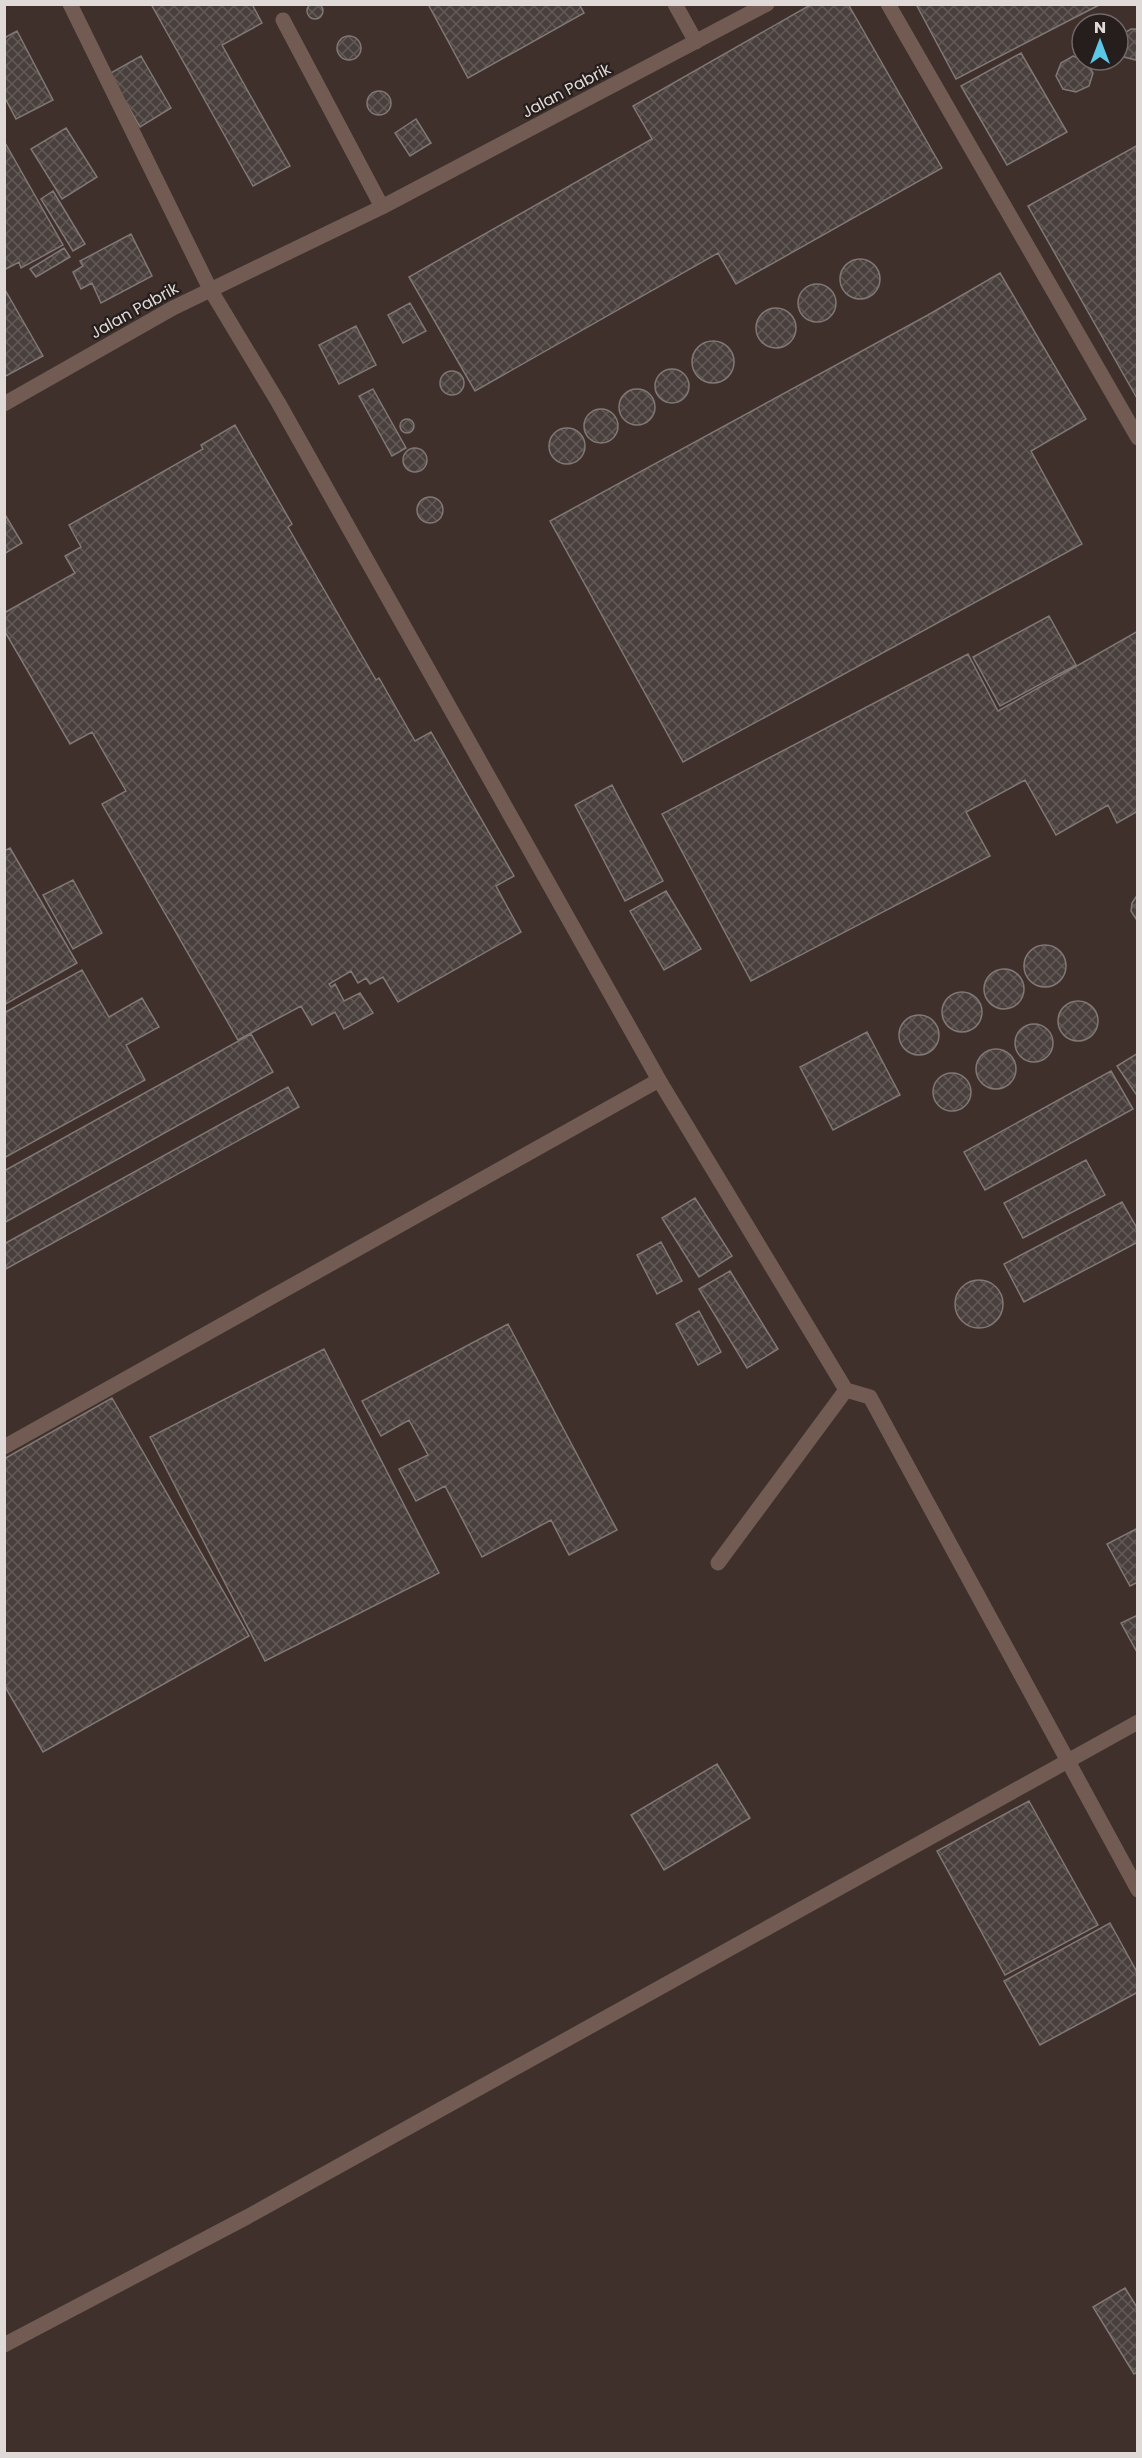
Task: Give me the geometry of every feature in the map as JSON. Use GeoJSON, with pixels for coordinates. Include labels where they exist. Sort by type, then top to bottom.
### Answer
{"type":"FeatureCollection","features":[{"type":"Feature","properties":{"kind":"lane"},"geometry":{"type":"LineString","coordinates":[[70,4],[210,289],[278,402],[659,1080],[846,1390],[870,1397],[1137,1890]]}},
{"type":"Feature","properties":{"kind":"lane"},"geometry":{"type":"LineString","coordinates":[[675,4],[696,42]]}},
{"type":"Feature","properties":{"kind":"lane","name":"Jalan Pabrik"},"geometry":{"type":"LineString","coordinates":[[4,404],[173,308],[382,207],[767,4]]}},
{"type":"Feature","properties":{"kind":"lane"},"geometry":{"type":"LineString","coordinates":[[888,4],[1137,438]]}},
{"type":"Feature","properties":{"kind":"lane"},"geometry":{"type":"LineString","coordinates":[[283,20],[382,207]]}},
{"type":"Feature","properties":{"kind":"lane"},"geometry":{"type":"LineString","coordinates":[[4,1447],[659,1080]]}},
{"type":"Feature","properties":{"kind":"lane"},"geometry":{"type":"LineString","coordinates":[[718,1563],[846,1390]]}},
{"type":"Feature","properties":{"kind":"lane"},"geometry":{"type":"LineString","coordinates":[[4,2346],[268,2205],[1069,1762],[1137,1722]]}},
{"type":"Feature","properties":{"kind":"shaded area"},"geometry":{"type":"Polygon","coordinates":[[[5,5],[1137,5],[1137,2453],[5,2453],[5,5]]]}},
{"type":"Feature","properties":{"kind":"building"},"geometry":{"type":"Polygon","coordinates":[[[312,3],[318,3],[323,11],[321,17],[312,19],[307,14],[307,8],[312,3]]]}},
{"type":"Feature","properties":{"kind":"building"},"geometry":{"type":"Polygon","coordinates":[[[151,4],[252,4],[262,23],[222,45],[290,166],[253,186],[151,4]]]}},
{"type":"Feature","properties":{"kind":"building"},"geometry":{"type":"Polygon","coordinates":[[[428,4],[579,4],[584,13],[468,78],[428,4]]]}},
{"type":"Feature","properties":{"kind":"building"},"geometry":{"type":"Polygon","coordinates":[[[812,4],[848,4],[942,168],[736,284],[718,253],[475,391],[409,277],[652,139],[633,106],[812,4]]]}},
{"type":"Feature","properties":{"kind":"building"},"geometry":{"type":"Polygon","coordinates":[[[916,4],[1101,4],[1086,12],[1070,12],[1070,20],[956,79],[916,4]]]}},
{"type":"Feature","properties":{"kind":"building"},"geometry":{"type":"Polygon","coordinates":[[[1138,29],[1136,60],[1130,58],[1130,30],[1138,29]]]}},
{"type":"Feature","properties":{"kind":"building"},"geometry":{"type":"Polygon","coordinates":[[[17,31],[53,100],[16,119],[4,96],[4,38],[17,31]]]}},
{"type":"Feature","properties":{"kind":"building"},"geometry":{"type":"Polygon","coordinates":[[[349,36],[354,37],[360,43],[360,53],[354,59],[349,60],[344,59],[338,53],[337,48],[338,43],[344,37],[349,36]]]}},
{"type":"Feature","properties":{"kind":"building"},"geometry":{"type":"Polygon","coordinates":[[[1021,53],[1067,132],[1007,165],[961,86],[1021,53]]]}},
{"type":"Feature","properties":{"kind":"building"},"geometry":{"type":"Polygon","coordinates":[[[141,56],[171,108],[140,127],[109,74],[141,56]]]}},
{"type":"Feature","properties":{"kind":"building"},"geometry":{"type":"Polygon","coordinates":[[[1070,58],[1070,72],[1092,72],[1089,86],[1076,92],[1063,89],[1056,76],[1061,63],[1070,58]]]}},
{"type":"Feature","properties":{"kind":"building"},"geometry":{"type":"Polygon","coordinates":[[[374,91],[384,91],[391,98],[391,108],[384,115],[374,115],[367,108],[367,98],[374,91]]]}},
{"type":"Feature","properties":{"kind":"building"},"geometry":{"type":"Polygon","coordinates":[[[416,119],[431,143],[410,156],[395,133],[416,119]]]}},
{"type":"Feature","properties":{"kind":"building"},"geometry":{"type":"Polygon","coordinates":[[[66,128],[97,177],[62,199],[31,149],[66,128]]]}},
{"type":"Feature","properties":{"kind":"building"},"geometry":{"type":"Polygon","coordinates":[[[4,141],[63,245],[21,268],[19,262],[4,270],[4,141]]]}},
{"type":"Feature","properties":{"kind":"building"},"geometry":{"type":"Polygon","coordinates":[[[1138,145],[1138,400],[1028,206],[1138,145]]]}},
{"type":"Feature","properties":{"kind":"building"},"geometry":{"type":"Polygon","coordinates":[[[53,191],[85,244],[73,251],[41,199],[53,191]]]}},
{"type":"Feature","properties":{"kind":"building"},"geometry":{"type":"Polygon","coordinates":[[[131,234],[152,276],[101,303],[92,283],[81,289],[73,272],[83,266],[80,261],[131,234]]]}},
{"type":"Feature","properties":{"kind":"building"},"geometry":{"type":"Polygon","coordinates":[[[64,248],[70,257],[36,277],[30,269],[64,248]]]}},
{"type":"Feature","properties":{"kind":"building"},"geometry":{"type":"Polygon","coordinates":[[[860,259],[874,265],[880,279],[874,293],[860,299],[846,293],[840,279],[846,265],[860,259]]]}},
{"type":"Feature","properties":{"kind":"building"},"geometry":{"type":"Polygon","coordinates":[[[1000,273],[1086,419],[1031,451],[1082,544],[683,762],[550,521],[928,315],[1000,273]]]}},
{"type":"Feature","properties":{"kind":"building"},"geometry":{"type":"Polygon","coordinates":[[[817,284],[824,285],[830,290],[835,296],[835,310],[830,316],[824,321],[817,322],[810,321],[804,316],[799,310],[798,303],[799,296],[804,290],[810,285],[817,284]]]}},
{"type":"Feature","properties":{"kind":"building"},"geometry":{"type":"Polygon","coordinates":[[[4,288],[43,356],[4,377],[4,288]]]}},
{"type":"Feature","properties":{"kind":"building"},"geometry":{"type":"Polygon","coordinates":[[[410,303],[426,331],[403,343],[388,315],[410,303]]]}},
{"type":"Feature","properties":{"kind":"building"},"geometry":{"type":"Polygon","coordinates":[[[776,308],[790,314],[796,328],[790,342],[776,348],[762,342],[756,328],[762,314],[776,308]]]}},
{"type":"Feature","properties":{"kind":"building"},"geometry":{"type":"Polygon","coordinates":[[[356,326],[376,365],[339,384],[319,345],[356,326]]]}},
{"type":"Feature","properties":{"kind":"building"},"geometry":{"type":"Polygon","coordinates":[[[713,341],[728,347],[734,362],[728,377],[713,383],[698,377],[692,362],[698,347],[713,341]]]}},
{"type":"Feature","properties":{"kind":"building"},"geometry":{"type":"Polygon","coordinates":[[[672,369],[684,374],[689,386],[684,398],[672,403],[660,398],[655,386],[660,374],[672,369]]]}},
{"type":"Feature","properties":{"kind":"building"},"geometry":{"type":"Polygon","coordinates":[[[452,371],[461,374],[464,383],[461,392],[452,395],[443,392],[440,383],[443,374],[452,371]]]}},
{"type":"Feature","properties":{"kind":"building"},"geometry":{"type":"Polygon","coordinates":[[[373,389],[406,448],[392,456],[359,396],[373,389]]]}},
{"type":"Feature","properties":{"kind":"building"},"geometry":{"type":"Polygon","coordinates":[[[637,389],[650,394],[655,407],[650,420],[637,425],[624,420],[619,407],[624,394],[637,389]]]}},
{"type":"Feature","properties":{"kind":"building"},"geometry":{"type":"Polygon","coordinates":[[[601,409],[613,414],[618,426],[613,438],[601,443],[589,438],[584,426],[589,414],[601,409]]]}},
{"type":"Feature","properties":{"kind":"building"},"geometry":{"type":"Polygon","coordinates":[[[407,419],[412,421],[414,426],[412,431],[407,433],[402,431],[400,426],[402,421],[407,419]]]}},
{"type":"Feature","properties":{"kind":"building"},"geometry":{"type":"Polygon","coordinates":[[[235,425],[292,524],[288,527],[376,680],[379,678],[415,741],[431,732],[514,876],[496,886],[521,932],[398,1002],[383,977],[370,984],[366,978],[358,983],[351,971],[329,984],[331,987],[335,984],[344,1001],[360,993],[373,1013],[344,1029],[335,1012],[312,1025],[301,1006],[238,1040],[102,804],[126,791],[92,732],[70,744],[4,630],[4,613],[75,573],[65,556],[81,547],[69,525],[203,449],[201,445],[235,425]]]}},
{"type":"Feature","properties":{"kind":"building"},"geometry":{"type":"Polygon","coordinates":[[[567,428],[580,433],[585,446],[580,459],[567,464],[554,459],[549,446],[554,433],[567,428]]]}},
{"type":"Feature","properties":{"kind":"building"},"geometry":{"type":"Polygon","coordinates":[[[415,448],[423,452],[427,460],[423,468],[415,472],[407,468],[403,460],[407,452],[415,448]]]}},
{"type":"Feature","properties":{"kind":"building"},"geometry":{"type":"Polygon","coordinates":[[[430,497],[439,501],[443,510],[439,519],[430,523],[421,519],[417,510],[421,501],[430,497]]]}},
{"type":"Feature","properties":{"kind":"building"},"geometry":{"type":"Polygon","coordinates":[[[4,513],[22,543],[4,554],[4,513]]]}},
{"type":"Feature","properties":{"kind":"building"},"geometry":{"type":"Polygon","coordinates":[[[1049,616],[1076,665],[1000,706],[973,657],[1049,616]]]}},
{"type":"Feature","properties":{"kind":"building"},"geometry":{"type":"Polygon","coordinates":[[[1138,631],[1138,811],[1117,823],[1108,805],[1056,835],[1025,780],[966,812],[990,856],[751,981],[662,814],[968,654],[998,711],[1138,631]]]}},
{"type":"Feature","properties":{"kind":"building"},"geometry":{"type":"Polygon","coordinates":[[[612,785],[663,881],[625,901],[575,805],[612,785]]]}},
{"type":"Feature","properties":{"kind":"building"},"geometry":{"type":"Polygon","coordinates":[[[10,848],[77,963],[4,1005],[4,851],[10,848]]]}},
{"type":"Feature","properties":{"kind":"building"},"geometry":{"type":"Polygon","coordinates":[[[73,880],[102,933],[73,949],[43,895],[73,880]]]}},
{"type":"Feature","properties":{"kind":"building"},"geometry":{"type":"Polygon","coordinates":[[[666,891],[701,949],[664,970],[630,911],[666,891]]]}},
{"type":"Feature","properties":{"kind":"building"},"geometry":{"type":"Polygon","coordinates":[[[1138,894],[1138,922],[1131,911],[1132,903],[1138,894]]]}},
{"type":"Feature","properties":{"kind":"building"},"geometry":{"type":"Polygon","coordinates":[[[1045,945],[1060,951],[1066,966],[1060,981],[1045,987],[1030,981],[1024,966],[1030,951],[1045,945]]]}},
{"type":"Feature","properties":{"kind":"building"},"geometry":{"type":"Polygon","coordinates":[[[1004,969],[1018,975],[1024,989],[1018,1003],[1004,1009],[990,1003],[984,989],[990,975],[1004,969]]]}},
{"type":"Feature","properties":{"kind":"building"},"geometry":{"type":"Polygon","coordinates":[[[82,970],[109,1017],[142,998],[159,1027],[126,1045],[145,1080],[4,1158],[4,1013],[82,970]]]}},
{"type":"Feature","properties":{"kind":"building"},"geometry":{"type":"Polygon","coordinates":[[[962,992],[976,998],[982,1012],[976,1026],[962,1032],[948,1026],[942,1012],[948,998],[962,992]]]}},
{"type":"Feature","properties":{"kind":"building"},"geometry":{"type":"Polygon","coordinates":[[[1078,1001],[1092,1007],[1098,1021],[1092,1035],[1078,1041],[1064,1035],[1058,1021],[1064,1007],[1078,1001]]]}},
{"type":"Feature","properties":{"kind":"building"},"geometry":{"type":"Polygon","coordinates":[[[919,1015],[933,1021],[939,1035],[933,1049],[919,1055],[905,1049],[899,1035],[905,1021],[919,1015]]]}},
{"type":"Feature","properties":{"kind":"building"},"geometry":{"type":"Polygon","coordinates":[[[1034,1024],[1047,1030],[1053,1043],[1047,1056],[1034,1062],[1021,1056],[1015,1043],[1021,1030],[1034,1024]]]}},
{"type":"Feature","properties":{"kind":"building"},"geometry":{"type":"Polygon","coordinates":[[[867,1032],[900,1095],[833,1130],[800,1067],[867,1032]]]}},
{"type":"Feature","properties":{"kind":"building"},"geometry":{"type":"Polygon","coordinates":[[[251,1034],[273,1072],[4,1223],[4,1171],[251,1034]]]}},
{"type":"Feature","properties":{"kind":"building"},"geometry":{"type":"Polygon","coordinates":[[[996,1049],[1010,1055],[1016,1069],[1010,1083],[996,1089],[982,1083],[976,1069],[982,1055],[996,1049]]]}},
{"type":"Feature","properties":{"kind":"building"},"geometry":{"type":"Polygon","coordinates":[[[1138,1053],[1138,1097],[1117,1066],[1138,1053]]]}},
{"type":"Feature","properties":{"kind":"building"},"geometry":{"type":"Polygon","coordinates":[[[1111,1071],[1133,1109],[985,1190],[964,1152],[1111,1071]]]}},
{"type":"Feature","properties":{"kind":"building"},"geometry":{"type":"Polygon","coordinates":[[[952,1073],[959,1074],[965,1079],[970,1085],[970,1099],[965,1105],[959,1110],[952,1111],[945,1110],[939,1105],[934,1099],[933,1092],[934,1085],[939,1079],[945,1074],[952,1073]]]}},
{"type":"Feature","properties":{"kind":"building"},"geometry":{"type":"Polygon","coordinates":[[[288,1087],[299,1107],[4,1270],[4,1244],[288,1087]]]}},
{"type":"Feature","properties":{"kind":"building"},"geometry":{"type":"Polygon","coordinates":[[[1086,1160],[1105,1195],[1023,1238],[1004,1203],[1086,1160]]]}},
{"type":"Feature","properties":{"kind":"building"},"geometry":{"type":"Polygon","coordinates":[[[695,1198],[732,1256],[699,1277],[662,1218],[695,1198]]]}},
{"type":"Feature","properties":{"kind":"building"},"geometry":{"type":"Polygon","coordinates":[[[1122,1202],[1138,1230],[1138,1242],[1024,1302],[1004,1264],[1122,1202]]]}},
{"type":"Feature","properties":{"kind":"building"},"geometry":{"type":"Polygon","coordinates":[[[661,1242],[682,1281],[657,1294],[637,1255],[661,1242]]]}},
{"type":"Feature","properties":{"kind":"building"},"geometry":{"type":"Polygon","coordinates":[[[730,1271],[778,1349],[747,1368],[699,1289],[730,1271]]]}},
{"type":"Feature","properties":{"kind":"building"},"geometry":{"type":"Polygon","coordinates":[[[974,1280],[984,1280],[999,1290],[1003,1304],[1002,1313],[993,1324],[984,1328],[974,1328],[959,1318],[955,1309],[955,1299],[965,1284],[974,1280]]]}},
{"type":"Feature","properties":{"kind":"building"},"geometry":{"type":"Polygon","coordinates":[[[699,1311],[721,1352],[698,1365],[676,1324],[699,1311]]]}},
{"type":"Feature","properties":{"kind":"building"},"geometry":{"type":"Polygon","coordinates":[[[508,1324],[617,1530],[569,1555],[551,1520],[482,1557],[445,1486],[416,1501],[399,1469],[428,1455],[409,1420],[381,1436],[362,1401],[508,1324]]]}},
{"type":"Feature","properties":{"kind":"building"},"geometry":{"type":"Polygon","coordinates":[[[324,1349],[439,1573],[265,1661],[150,1437],[324,1349]]]}},
{"type":"Feature","properties":{"kind":"building"},"geometry":{"type":"Polygon","coordinates":[[[112,1398],[249,1636],[43,1752],[4,1685],[4,1459],[112,1398]]]}},
{"type":"Feature","properties":{"kind":"building"},"geometry":{"type":"Polygon","coordinates":[[[1138,1528],[1138,1582],[1130,1586],[1107,1544],[1138,1528]]]}},
{"type":"Feature","properties":{"kind":"building"},"geometry":{"type":"Polygon","coordinates":[[[1138,1615],[1138,1654],[1121,1623],[1138,1615]]]}},
{"type":"Feature","properties":{"kind":"building"},"geometry":{"type":"Polygon","coordinates":[[[717,1764],[750,1818],[664,1870],[631,1815],[717,1764]]]}},
{"type":"Feature","properties":{"kind":"building"},"geometry":{"type":"Polygon","coordinates":[[[1029,1801],[1098,1925],[1005,1975],[937,1851],[1029,1801]]]}},
{"type":"Feature","properties":{"kind":"building"},"geometry":{"type":"Polygon","coordinates":[[[1110,1923],[1138,1974],[1138,1992],[1040,2045],[1004,1981],[1110,1923]]]}},
{"type":"Feature","properties":{"kind":"building"},"geometry":{"type":"Polygon","coordinates":[[[1125,2288],[1138,2309],[1138,2372],[1134,2374],[1093,2307],[1125,2288]]]}}]}
